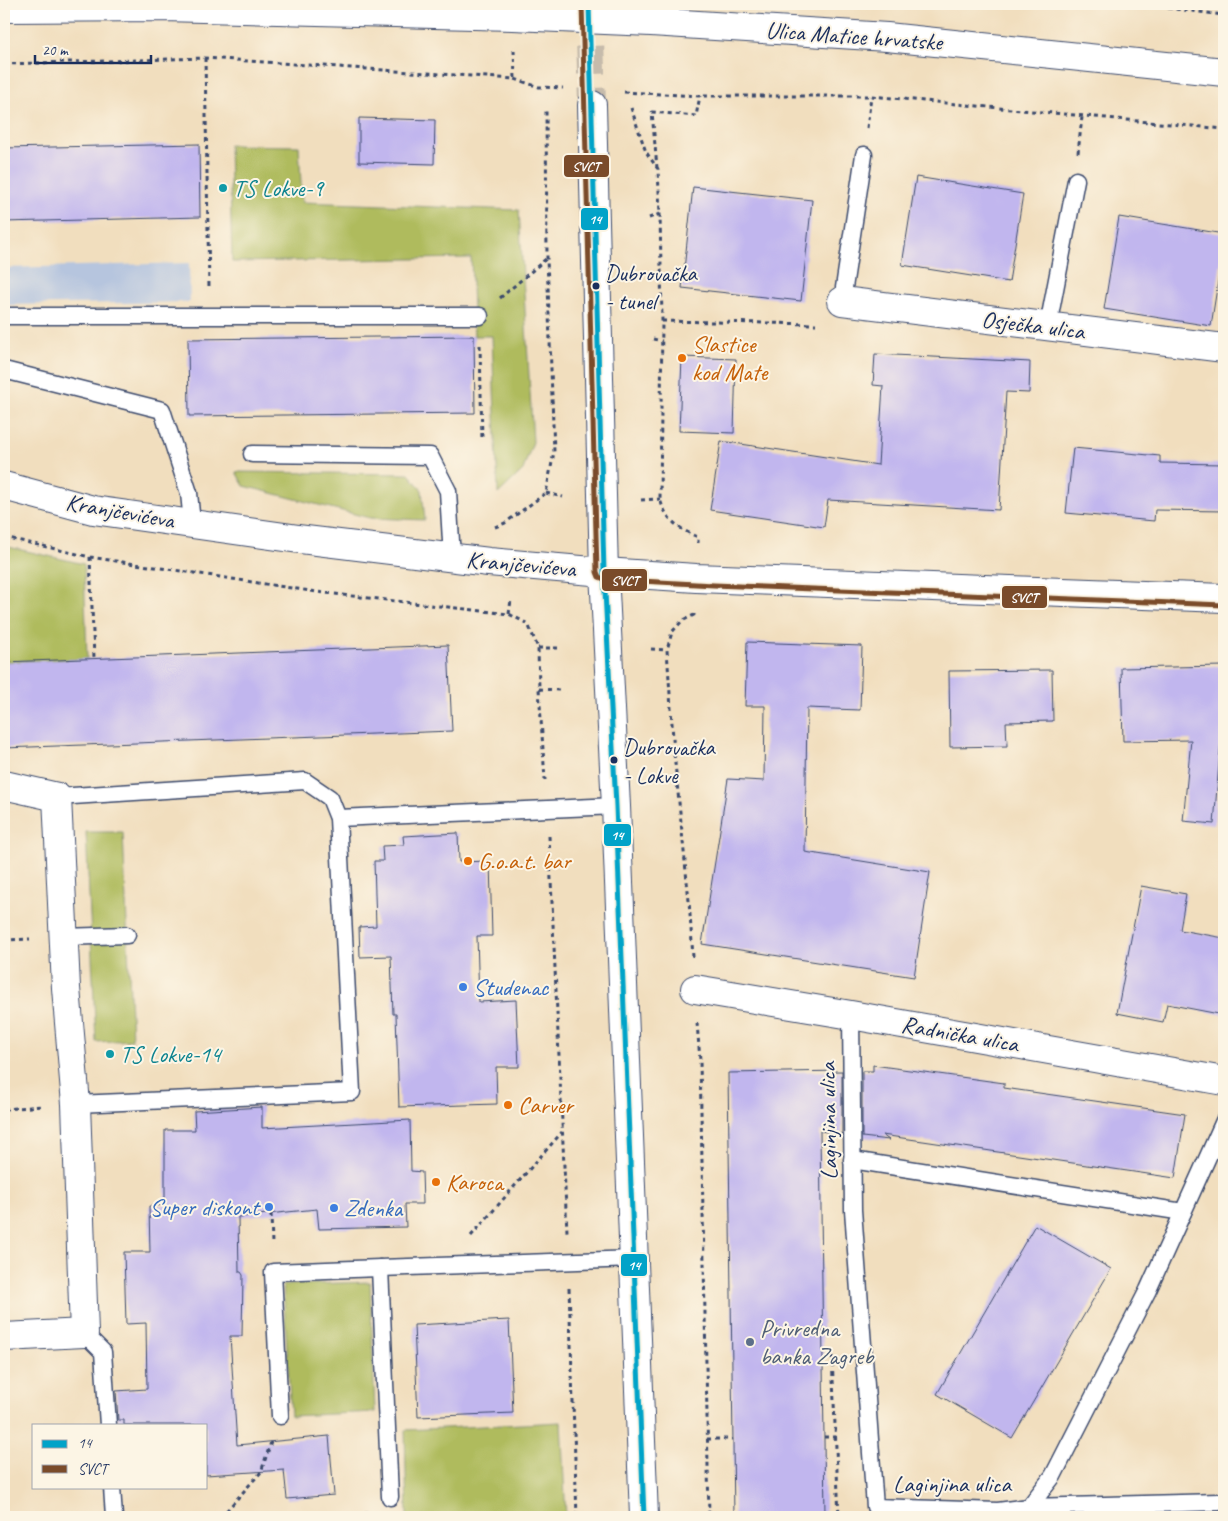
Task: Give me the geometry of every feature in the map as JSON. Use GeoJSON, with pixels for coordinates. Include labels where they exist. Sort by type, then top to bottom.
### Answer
{"type":"FeatureCollection","features":[{"type":"Feature","properties":{"kind":"street","name":"Ulica Matice hrvatske"},"geometry":{"type":"LineString","coordinates":[[4,8],[163,7],[513,16],[651,22],[887,37],[1224,72]]}},
{"type":"Feature","properties":{"kind":"street"},"geometry":{"type":"LineString","coordinates":[[592,105],[604,572],[616,806],[644,1517]]}},
{"type":"Feature","properties":{"kind":"street","name":"Osječka ulica"},"geometry":{"type":"LineString","coordinates":[[842,301],[1224,348]]}},
{"type":"Feature","properties":{"kind":"street","name":"Kranjčevićeva"},"geometry":{"type":"LineString","coordinates":[[4,486],[93,510],[299,539],[452,547],[604,572],[743,580],[1224,598]]}},
{"type":"Feature","properties":{"kind":"street"},"geometry":{"type":"LineString","coordinates":[[4,785],[57,797],[66,988],[76,1104],[84,1332],[4,1337]]}},
{"type":"Feature","properties":{"kind":"street","name":"Radnička ulica"},"geometry":{"type":"LineString","coordinates":[[694,989],[1224,1081]]}},
{"type":"Feature","properties":{"kind":"lane"},"geometry":{"type":"LineString","coordinates":[[842,301],[864,155]]}},
{"type":"Feature","properties":{"kind":"lane"},"geometry":{"type":"LineString","coordinates":[[1048,326],[1076,180]]}},
{"type":"Feature","properties":{"kind":"lane"},"geometry":{"type":"LineString","coordinates":[[4,316],[480,316]]}},
{"type":"Feature","properties":{"kind":"lane"},"geometry":{"type":"LineString","coordinates":[[4,370],[162,410],[189,493],[192,523]]}},
{"type":"Feature","properties":{"kind":"lane"},"geometry":{"type":"LineString","coordinates":[[252,454],[430,456],[448,491],[452,547]]}},
{"type":"Feature","properties":{"kind":"lane"},"geometry":{"type":"LineString","coordinates":[[57,797],[305,781],[330,798],[338,818],[352,1092],[76,1104]]}},
{"type":"Feature","properties":{"kind":"lane"},"geometry":{"type":"LineString","coordinates":[[338,818],[616,806]]}},
{"type":"Feature","properties":{"kind":"lane"},"geometry":{"type":"LineString","coordinates":[[63,937],[127,935]]}},
{"type":"Feature","properties":{"kind":"lane","name":"Laginjina ulica"},"geometry":{"type":"LineString","coordinates":[[851,1015],[854,1220],[875,1507],[998,1511],[1029,1507],[1053,1476],[1148,1290],[1224,1121]]}},
{"type":"Feature","properties":{"kind":"lane"},"geometry":{"type":"LineString","coordinates":[[852,1160],[1183,1212]]}},
{"type":"Feature","properties":{"kind":"lane"},"geometry":{"type":"LineString","coordinates":[[280,1416],[274,1272],[634,1258]]}},
{"type":"Feature","properties":{"kind":"lane"},"geometry":{"type":"LineString","coordinates":[[380,1268],[390,1498]]}},
{"type":"Feature","properties":{"kind":"lane"},"geometry":{"type":"LineString","coordinates":[[84,1332],[103,1352],[108,1424]]}},
{"type":"Feature","properties":{"kind":"lane"},"geometry":{"type":"LineString","coordinates":[[112,1488],[114,1517]]}},
{"type":"Feature","properties":{"kind":"lane"},"geometry":{"type":"LineString","coordinates":[[1029,1507],[1218,1502]]}},
{"type":"Feature","properties":{"kind":"path"},"geometry":{"type":"LineString","coordinates":[[1136,4],[1224,15]]}},
{"type":"Feature","properties":{"kind":"path"},"geometry":{"type":"LineString","coordinates":[[205,58],[209,316]]}},
{"type":"Feature","properties":{"kind":"path"},"geometry":{"type":"LineString","coordinates":[[698,549],[698,537],[681,530],[663,510],[660,499],[662,322],[660,214],[658,169],[652,112],[696,116],[700,96]]}},
{"type":"Feature","properties":{"kind":"path"},"geometry":{"type":"LineString","coordinates":[[452,547],[468,537],[505,523],[546,493],[554,452],[547,258],[546,108]]}},
{"type":"Feature","properties":{"kind":"path"},"geometry":{"type":"LineString","coordinates":[[631,108],[646,152],[658,169]]}},
{"type":"Feature","properties":{"kind":"path"},"geometry":{"type":"LineString","coordinates":[[1076,180],[1082,117]]}},
{"type":"Feature","properties":{"kind":"path"},"geometry":{"type":"LineString","coordinates":[[649,218],[660,214]]}},
{"type":"Feature","properties":{"kind":"path"},"geometry":{"type":"LineString","coordinates":[[482,440],[480,316],[547,258]]}},
{"type":"Feature","properties":{"kind":"path"},"geometry":{"type":"LineString","coordinates":[[662,322],[817,324],[842,301]]}},
{"type":"Feature","properties":{"kind":"path"},"geometry":{"type":"LineString","coordinates":[[653,339],[662,341]]}},
{"type":"Feature","properties":{"kind":"path"},"geometry":{"type":"LineString","coordinates":[[546,493],[563,497]]}},
{"type":"Feature","properties":{"kind":"path"},"geometry":{"type":"LineString","coordinates":[[641,500],[660,499]]}},
{"type":"Feature","properties":{"kind":"path"},"geometry":{"type":"LineString","coordinates":[[4,537],[90,557],[317,592],[509,614],[528,624],[538,648],[547,810],[569,1260],[577,1517]]}},
{"type":"Feature","properties":{"kind":"path"},"geometry":{"type":"LineString","coordinates":[[90,557],[94,658]]}},
{"type":"Feature","properties":{"kind":"path"},"geometry":{"type":"LineString","coordinates":[[509,614],[511,600]]}},
{"type":"Feature","properties":{"kind":"path"},"geometry":{"type":"LineString","coordinates":[[694,607],[694,615],[682,621],[672,632],[667,650],[674,753],[689,900],[700,1060],[709,1517]]}},
{"type":"Feature","properties":{"kind":"path"},"geometry":{"type":"LineString","coordinates":[[538,648],[558,648]]}},
{"type":"Feature","properties":{"kind":"path"},"geometry":{"type":"LineString","coordinates":[[651,649],[667,650]]}},
{"type":"Feature","properties":{"kind":"path"},"geometry":{"type":"LineString","coordinates":[[539,688],[559,690]]}},
{"type":"Feature","properties":{"kind":"path"},"geometry":{"type":"LineString","coordinates":[[445,1265],[562,1131]]}},
{"type":"Feature","properties":{"kind":"path"},"geometry":{"type":"LineString","coordinates":[[221,1517],[261,1472],[280,1416]]}},
{"type":"Feature","properties":{"kind":"path"},"geometry":{"type":"LineString","coordinates":[[824,1437],[836,1437]]}},
{"type":"Feature","properties":{"kind":"path"},"geometry":{"type":"LineString","coordinates":[[707,1439],[732,1439]]}},
{"type":"Feature","properties":{"kind":"shaded area"},"geometry":{"type":"Polygon","coordinates":[[[189,263],[190,302],[4,305],[4,268],[189,263]]]}},
{"type":"Feature","properties":{"kind":"green space"},"geometry":{"type":"Polygon","coordinates":[[[229,145],[299,146],[302,202],[519,210],[533,442],[523,470],[498,494],[492,336],[474,336],[471,258],[232,262],[229,145]]]}},
{"type":"Feature","properties":{"kind":"green space"},"geometry":{"type":"Polygon","coordinates":[[[236,472],[409,474],[422,490],[425,520],[370,518],[244,486],[236,472]]]}},
{"type":"Feature","properties":{"kind":"green space"},"geometry":{"type":"Polygon","coordinates":[[[4,546],[84,564],[87,659],[4,662],[4,546]]]}},
{"type":"Feature","properties":{"kind":"green space"},"geometry":{"type":"Polygon","coordinates":[[[86,832],[123,832],[132,1040],[96,1042],[86,832]]]}},
{"type":"Feature","properties":{"kind":"green space"},"geometry":{"type":"Polygon","coordinates":[[[370,1282],[375,1412],[291,1416],[283,1285],[370,1282]]]}},
{"type":"Feature","properties":{"kind":"green space"},"geometry":{"type":"Polygon","coordinates":[[[561,1422],[566,1517],[407,1517],[405,1430],[561,1422]]]}},
{"type":"Feature","properties":{"kind":"building"},"geometry":{"type":"Polygon","coordinates":[[[359,118],[435,120],[434,164],[359,162],[359,118]]]}},
{"type":"Feature","properties":{"kind":"building"},"geometry":{"type":"Polygon","coordinates":[[[199,144],[200,217],[4,222],[4,148],[199,144]]]}},
{"type":"Feature","properties":{"kind":"building"},"geometry":{"type":"Polygon","coordinates":[[[916,177],[1023,194],[1009,282],[902,265],[916,177]]]}},
{"type":"Feature","properties":{"kind":"building"},"geometry":{"type":"Polygon","coordinates":[[[693,187],[812,200],[801,301],[682,288],[693,187]]]}},
{"type":"Feature","properties":{"kind":"building"},"geometry":{"type":"Polygon","coordinates":[[[1119,217],[1224,234],[1211,326],[1104,309],[1119,217]]]}},
{"type":"Feature","properties":{"kind":"building"},"geometry":{"type":"Polygon","coordinates":[[[474,336],[475,413],[189,416],[188,339],[474,336]]]}},
{"type":"Feature","properties":{"kind":"building"},"geometry":{"type":"Polygon","coordinates":[[[875,354],[1030,362],[1029,393],[1006,392],[999,510],[828,500],[824,527],[710,510],[721,441],[878,465],[883,386],[873,385],[875,354]]]}},
{"type":"Feature","properties":{"kind":"building"},"geometry":{"type":"Polygon","coordinates":[[[682,357],[736,359],[734,433],[679,431],[682,357]]]}},
{"type":"Feature","properties":{"kind":"building"},"geometry":{"type":"Polygon","coordinates":[[[1073,448],[1160,456],[1160,463],[1224,464],[1224,511],[1155,510],[1154,521],[1066,513],[1073,448]]]}},
{"type":"Feature","properties":{"kind":"building"},"geometry":{"type":"Polygon","coordinates":[[[747,642],[862,646],[860,710],[807,708],[805,852],[930,872],[914,977],[702,944],[728,779],[764,781],[765,706],[745,706],[747,642]]]}},
{"type":"Feature","properties":{"kind":"building"},"geometry":{"type":"Polygon","coordinates":[[[448,645],[452,731],[4,748],[4,662],[448,645]]]}},
{"type":"Feature","properties":{"kind":"building"},"geometry":{"type":"Polygon","coordinates":[[[1224,666],[1224,739],[1221,739],[1214,824],[1183,821],[1191,740],[1123,741],[1121,668],[1224,666]]]}},
{"type":"Feature","properties":{"kind":"building"},"geometry":{"type":"Polygon","coordinates":[[[1052,670],[1053,721],[1006,722],[1007,746],[950,747],[949,671],[1052,670]]]}},
{"type":"Feature","properties":{"kind":"building"},"geometry":{"type":"Polygon","coordinates":[[[458,833],[459,862],[490,861],[492,936],[477,936],[479,1002],[516,1000],[519,1067],[496,1067],[497,1104],[399,1107],[396,1014],[393,1014],[391,956],[360,957],[359,927],[376,926],[374,861],[383,861],[382,846],[404,845],[403,836],[458,833]]]}},
{"type":"Feature","properties":{"kind":"building"},"geometry":{"type":"Polygon","coordinates":[[[1141,886],[1186,894],[1180,930],[1224,938],[1224,1015],[1167,1004],[1163,1022],[1117,1013],[1141,886]]]}},
{"type":"Feature","properties":{"kind":"building"},"geometry":{"type":"Polygon","coordinates":[[[873,1065],[1004,1083],[1004,1088],[1185,1114],[1175,1178],[882,1135],[889,1140],[862,1137],[862,1071],[873,1071],[873,1065]]]}},
{"type":"Feature","properties":{"kind":"building"},"geometry":{"type":"Polygon","coordinates":[[[842,1071],[842,1134],[820,1131],[825,1517],[734,1517],[728,1073],[842,1071]]]}},
{"type":"Feature","properties":{"kind":"building"},"geometry":{"type":"Polygon","coordinates":[[[262,1107],[262,1128],[410,1120],[411,1171],[422,1172],[423,1204],[405,1204],[406,1227],[319,1229],[317,1209],[238,1217],[239,1272],[243,1275],[242,1336],[230,1336],[237,1445],[329,1436],[334,1495],[287,1499],[284,1470],[208,1475],[208,1424],[124,1424],[124,1420],[118,1420],[116,1391],[147,1389],[146,1323],[126,1324],[124,1252],[150,1252],[149,1206],[165,1205],[165,1130],[195,1130],[194,1111],[262,1107]]]}},
{"type":"Feature","properties":{"kind":"building"},"geometry":{"type":"Polygon","coordinates":[[[1035,1225],[1111,1269],[1012,1438],[937,1394],[1035,1225]]]}},
{"type":"Feature","properties":{"kind":"building"},"geometry":{"type":"Polygon","coordinates":[[[509,1320],[513,1413],[418,1417],[414,1325],[509,1320]]]}},
{"type":"Feature","properties":{"kind":"tunnel"},"geometry":{"type":"LineString","coordinates":[[589,4],[592,105]]}},
{"type":"Feature","properties":{"kind":"transit line","name":"SVCT"},"geometry":{"type":"LineString","coordinates":[[582,4],[597,572],[599,577],[604,579],[714,585],[1224,605]]}},
{"type":"Feature","properties":{"kind":"transit line","name":"14"},"geometry":{"type":"LineString","coordinates":[[589,4],[604,572],[616,806],[644,1517]]}},
{"type":"Feature","properties":{"kind":"place","name":"TS Lokve-9"},"geometry":{"type":"Point","coordinates":[223,188]}},
{"type":"Feature","properties":{"kind":"place","name":"Dubrovačka - tunel"},"geometry":{"type":"Point","coordinates":[596,286]}},
{"type":"Feature","properties":{"kind":"place","name":"Slastice kod Mate"},"geometry":{"type":"Point","coordinates":[682,358]}},
{"type":"Feature","properties":{"kind":"place","name":"Dubrovačka - Lokve"},"geometry":{"type":"Point","coordinates":[614,760]}},
{"type":"Feature","properties":{"kind":"place","name":"G.o.a.t. bar"},"geometry":{"type":"Point","coordinates":[468,861]}},
{"type":"Feature","properties":{"kind":"place","name":"Studenac"},"geometry":{"type":"Point","coordinates":[463,987]}},
{"type":"Feature","properties":{"kind":"place","name":"TS Lokve-14"},"geometry":{"type":"Point","coordinates":[110,1054]}},
{"type":"Feature","properties":{"kind":"place","name":"Carver"},"geometry":{"type":"Point","coordinates":[508,1105]}},
{"type":"Feature","properties":{"kind":"place","name":"Karoca"},"geometry":{"type":"Point","coordinates":[436,1182]}},
{"type":"Feature","properties":{"kind":"place","name":"Super diskont"},"geometry":{"type":"Point","coordinates":[269,1207]}},
{"type":"Feature","properties":{"kind":"place","name":"Zdenka"},"geometry":{"type":"Point","coordinates":[334,1208]}},
{"type":"Feature","properties":{"kind":"place","name":"Privredna banka Zagreb"},"geometry":{"type":"Point","coordinates":[750,1342]}}]}
